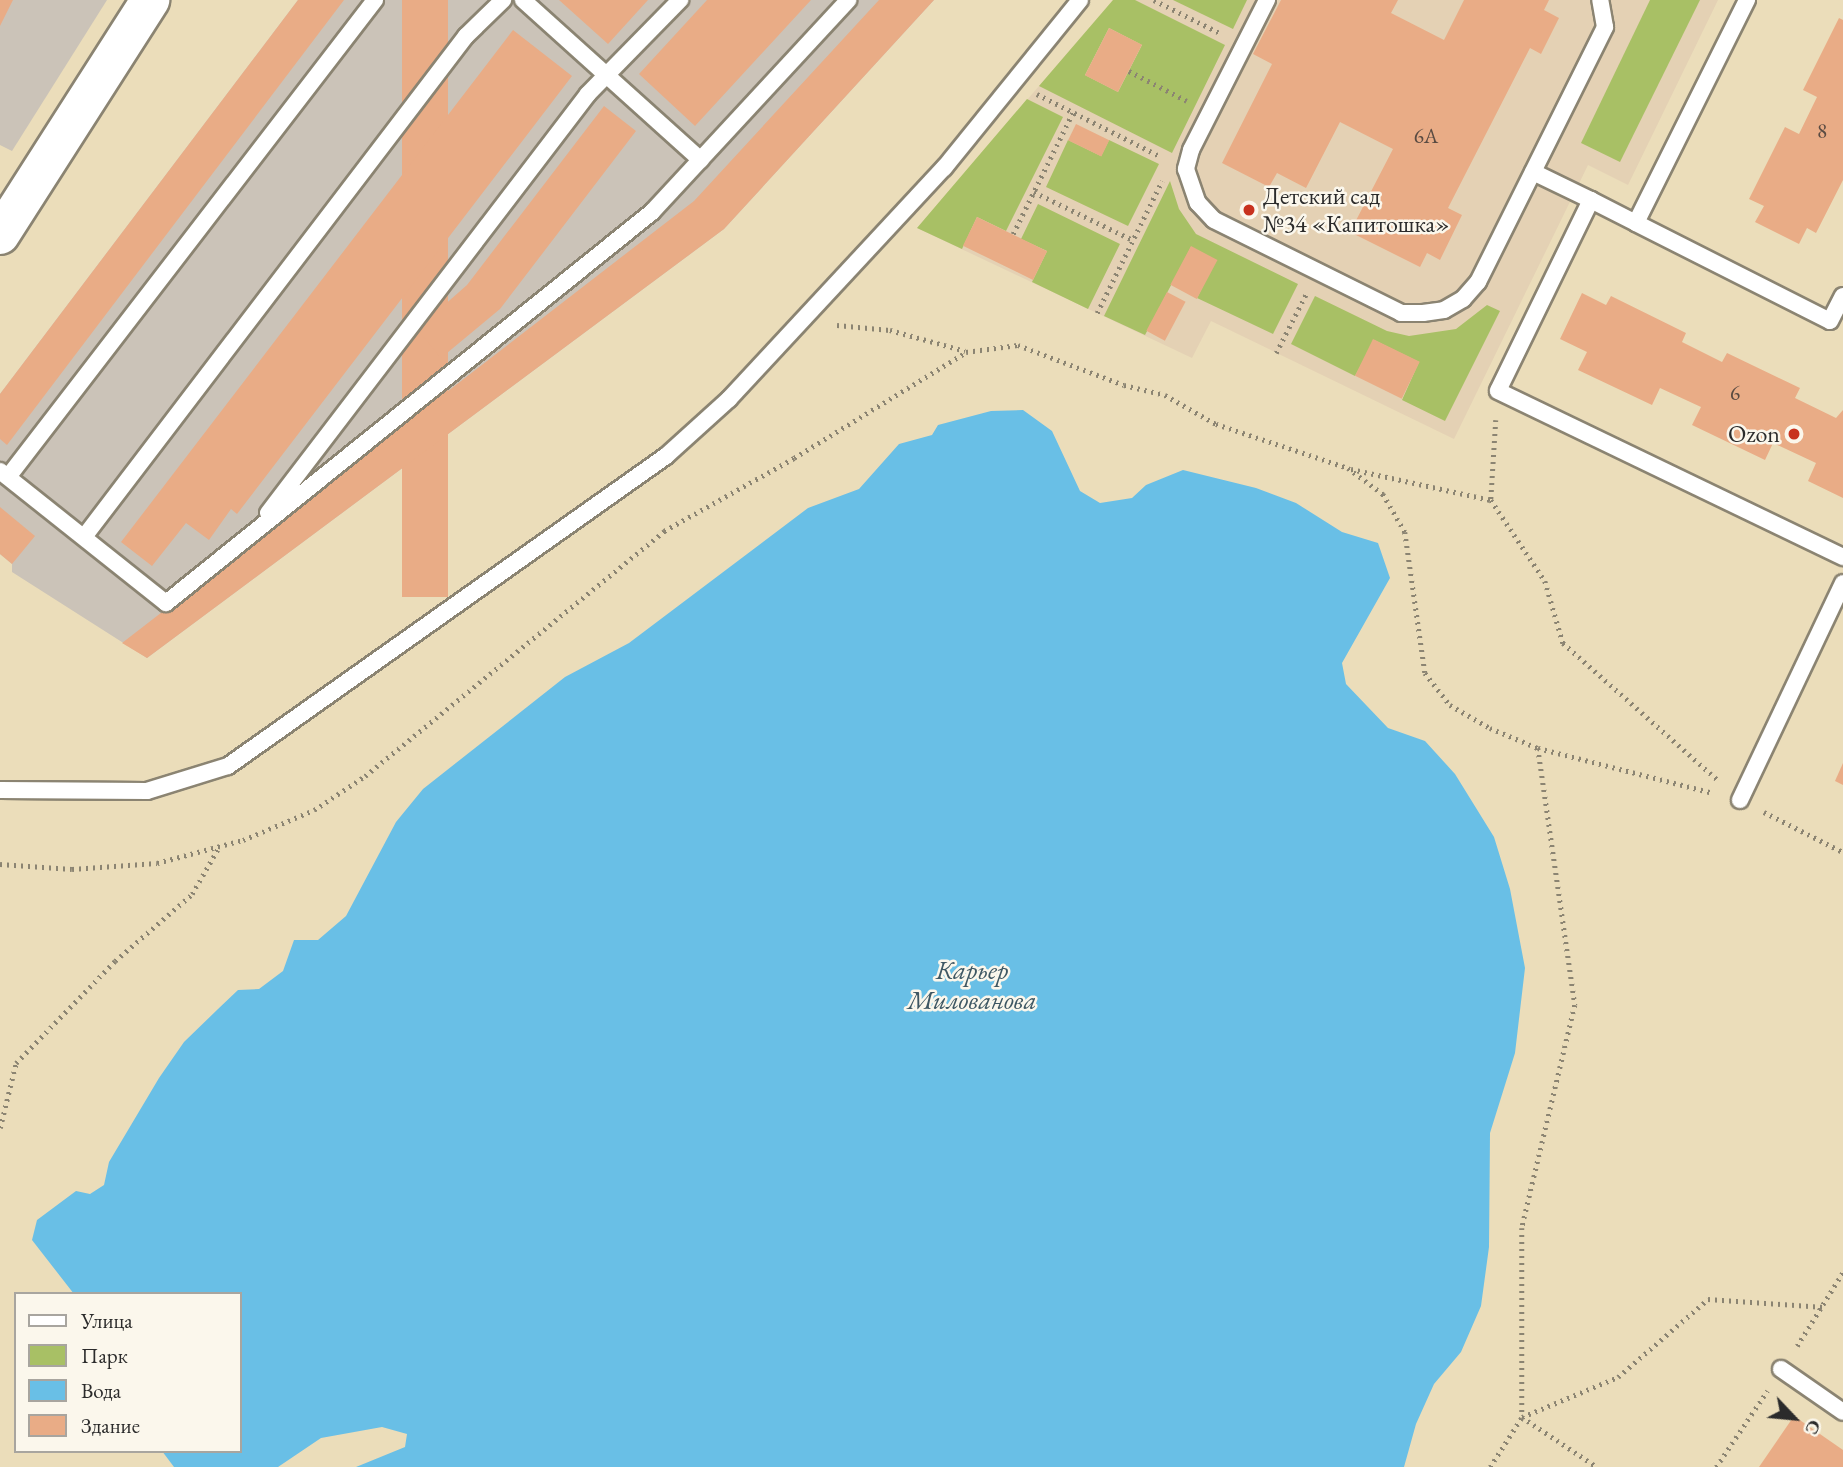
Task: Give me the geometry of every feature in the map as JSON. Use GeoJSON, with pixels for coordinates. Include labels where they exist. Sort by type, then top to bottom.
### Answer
{"type":"FeatureCollection","features":[{"type":"Feature","properties":{"kind":"street"},"geometry":{"type":"LineString","coordinates":[[0,235],[150,0]]}},
{"type":"Feature","properties":{"kind":"lane"},"geometry":{"type":"LineString","coordinates":[[375,0],[4,474],[166,603],[652,212],[848,0]]}},
{"type":"Feature","properties":{"kind":"lane"},"geometry":{"type":"LineString","coordinates":[[84,537],[466,36],[503,0]]}},
{"type":"Feature","properties":{"kind":"lane"},"geometry":{"type":"LineString","coordinates":[[523,0],[701,160]]}},
{"type":"Feature","properties":{"kind":"lane"},"geometry":{"type":"LineString","coordinates":[[251,534],[588,94],[680,0]]}},
{"type":"Feature","properties":{"kind":"lane"},"geometry":{"type":"LineString","coordinates":[[0,790],[147,792],[228,766],[666,456],[729,400],[944,168],[1080,0]]}},
{"type":"Feature","properties":{"kind":"lane"},"geometry":{"type":"LineString","coordinates":[[1267,0],[1210,113],[1179,165],[1198,203],[1214,220],[1401,313],[1444,310],[1463,299],[1478,282],[1605,27],[1600,0]]}},
{"type":"Feature","properties":{"kind":"lane"},"geometry":{"type":"LineString","coordinates":[[1636,223],[1747,0]]}},
{"type":"Feature","properties":{"kind":"lane"},"geometry":{"type":"LineString","coordinates":[[1533,172],[1837,325],[1843,296]]}},
{"type":"Feature","properties":{"kind":"lane"},"geometry":{"type":"LineString","coordinates":[[1591,200],[1498,391],[1843,557]]}},
{"type":"Feature","properties":{"kind":"lane"},"geometry":{"type":"LineString","coordinates":[[1740,800],[1843,583]]}},
{"type":"Feature","properties":{"kind":"lane"},"geometry":{"type":"LineString","coordinates":[[1781,1369],[1843,1412]]}},
{"type":"Feature","properties":{"kind":"path"},"geometry":{"type":"LineString","coordinates":[[1154,0],[1244,45]]}},
{"type":"Feature","properties":{"kind":"path"},"geometry":{"type":"LineString","coordinates":[[1129,71],[1210,113]]}},
{"type":"Feature","properties":{"kind":"path"},"geometry":{"type":"LineString","coordinates":[[1033,93],[1179,165],[1133,240],[1097,313]]}},
{"type":"Feature","properties":{"kind":"path"},"geometry":{"type":"LineString","coordinates":[[1013,234],[1073,112]]}},
{"type":"Feature","properties":{"kind":"path"},"geometry":{"type":"LineString","coordinates":[[1034,192],[1133,240]]}},
{"type":"Feature","properties":{"kind":"path"},"geometry":{"type":"LineString","coordinates":[[1276,353],[1318,271]]}},
{"type":"Feature","properties":{"kind":"path"},"geometry":{"type":"LineString","coordinates":[[798,326],[890,330],[966,352],[1018,345],[1124,385],[1165,395],[1216,424],[1348,468],[1491,500]]}},
{"type":"Feature","properties":{"kind":"path"},"geometry":{"type":"LineString","coordinates":[[0,864],[72,869],[157,863],[220,846],[314,810],[365,776],[664,531],[794,458],[966,352]]}},
{"type":"Feature","properties":{"kind":"path"},"geometry":{"type":"LineString","coordinates":[[1498,391],[1491,500],[1545,581],[1563,643],[1740,800]]}},
{"type":"Feature","properties":{"kind":"path"},"geometry":{"type":"LineString","coordinates":[[1348,468],[1383,494],[1405,532],[1425,673],[1450,705],[1490,728],[1538,748],[1740,800],[1843,852]]}},
{"type":"Feature","properties":{"kind":"path"},"geometry":{"type":"LineString","coordinates":[[1490,1467],[1522,1417],[1522,1227],[1575,1005],[1538,748]]}},
{"type":"Feature","properties":{"kind":"path"},"geometry":{"type":"LineString","coordinates":[[0,1128],[16,1063],[115,961],[192,894],[220,846]]}},
{"type":"Feature","properties":{"kind":"path"},"geometry":{"type":"LineString","coordinates":[[1522,1417],[1618,1377],[1708,1299],[1824,1307]]}},
{"type":"Feature","properties":{"kind":"path"},"geometry":{"type":"LineString","coordinates":[[1522,1417],[1597,1467]]}},
{"type":"Feature","properties":{"kind":"shaded area"},"geometry":{"type":"Polygon","coordinates":[[[0,0],[107,0],[12,151],[0,145],[0,0]]]}},
{"type":"Feature","properties":{"kind":"shaded area"},"geometry":{"type":"Polygon","coordinates":[[[298,0],[934,0],[724,229],[147,658],[12,572],[12,564],[0,554],[0,394],[298,0]]]}},
{"type":"Feature","properties":{"kind":"shaded area","name":"Детский сад №34 «Капитошка»"},"geometry":{"type":"Polygon","coordinates":[[[1113,0],[1718,0],[1628,185],[1588,165],[1454,439],[1211,321],[1192,358],[917,228],[1113,0]]]}},
{"type":"Feature","properties":{"kind":"green space"},"geometry":{"type":"Polygon","coordinates":[[[1113,0],[1135,0],[1225,45],[1172,153],[1039,86],[1113,0]],[[1109,28],[1085,75],[1118,92],[1142,45],[1109,28]]]}},
{"type":"Feature","properties":{"kind":"green space"},"geometry":{"type":"Polygon","coordinates":[[[1173,0],[1247,0],[1233,29],[1173,0]]]}},
{"type":"Feature","properties":{"kind":"green space"},"geometry":{"type":"Polygon","coordinates":[[[1650,0],[1700,0],[1620,162],[1581,143],[1650,0]]]}},
{"type":"Feature","properties":{"kind":"green space"},"geometry":{"type":"Polygon","coordinates":[[[1027,99],[1063,117],[1006,231],[977,217],[962,249],[917,228],[1027,99]]]}},
{"type":"Feature","properties":{"kind":"green space"},"geometry":{"type":"Polygon","coordinates":[[[1068,140],[1101,156],[1109,140],[1159,164],[1128,226],[1046,187],[1068,140]]]}},
{"type":"Feature","properties":{"kind":"green space"},"geometry":{"type":"Polygon","coordinates":[[[1170,181],[1179,209],[1196,234],[1298,284],[1273,334],[1197,298],[1216,260],[1191,247],[1145,335],[1104,316],[1170,181]]]}},
{"type":"Feature","properties":{"kind":"green space"},"geometry":{"type":"Polygon","coordinates":[[[1038,204],[1120,244],[1088,309],[1032,282],[1047,251],[1021,239],[1038,204]]]}},
{"type":"Feature","properties":{"kind":"green space"},"geometry":{"type":"Polygon","coordinates":[[[1315,296],[1387,331],[1409,336],[1456,329],[1487,305],[1500,311],[1445,421],[1402,400],[1419,362],[1374,340],[1355,376],[1291,344],[1315,296]]]}},
{"type":"Feature","properties":{"kind":"water","name":"Карьер Милованова"},"geometry":{"type":"Polygon","coordinates":[[[1023,410],[1052,431],[1080,491],[1100,503],[1132,498],[1146,485],[1183,470],[1256,488],[1296,503],[1342,532],[1378,543],[1390,578],[1342,663],[1346,684],[1388,728],[1425,741],[1455,774],[1494,837],[1510,889],[1525,968],[1515,1053],[1490,1133],[1489,1247],[1481,1306],[1461,1352],[1434,1384],[1416,1424],[1404,1467],[356,1467],[405,1447],[407,1434],[382,1427],[321,1438],[278,1467],[174,1467],[164,1453],[242,1453],[242,1292],[72,1292],[32,1240],[37,1220],[76,1191],[90,1194],[104,1185],[109,1162],[159,1078],[184,1042],[238,990],[259,989],[283,971],[294,940],[318,940],[346,916],[396,822],[423,789],[565,677],[629,643],[808,508],[859,489],[899,444],[932,435],[938,425],[991,411],[1023,410]]]}},
{"type":"Feature","properties":{"kind":"building"},"geometry":{"type":"Polygon","coordinates":[[[0,0],[13,0],[0,26],[0,0]]]}},
{"type":"Feature","properties":{"kind":"building"},"geometry":{"type":"Polygon","coordinates":[[[298,0],[344,0],[7,445],[0,439],[0,394],[298,0]]]}},
{"type":"Feature","properties":{"kind":"building"},"geometry":{"type":"Polygon","coordinates":[[[402,0],[448,0],[448,597],[402,597],[402,0]]]}},
{"type":"Feature","properties":{"kind":"building"},"geometry":{"type":"Polygon","coordinates":[[[559,0],[648,0],[608,44],[559,0]]]}},
{"type":"Feature","properties":{"kind":"building"},"geometry":{"type":"Polygon","coordinates":[[[707,0],[811,0],[695,126],[639,74],[707,0]]]}},
{"type":"Feature","properties":{"kind":"building"},"geometry":{"type":"Polygon","coordinates":[[[879,0],[934,0],[724,229],[147,658],[122,643],[694,201],[879,0]]]}},
{"type":"Feature","properties":{"kind":"building"},"geometry":{"type":"Polygon","coordinates":[[[1281,0],[1398,0],[1391,13],[1444,40],[1464,0],[1549,0],[1544,10],[1559,18],[1541,54],[1530,48],[1448,208],[1462,215],[1440,260],[1427,253],[1420,267],[1350,232],[1393,149],[1340,122],[1306,188],[1277,173],[1269,187],[1222,163],[1272,64],[1253,54],[1281,0]]]}},
{"type":"Feature","properties":{"kind":"building"},"geometry":{"type":"Polygon","coordinates":[[[1839,18],[1843,20],[1843,180],[1816,233],[1807,228],[1799,244],[1755,222],[1764,206],[1749,199],[1785,127],[1799,134],[1817,97],[1803,90],[1839,18]]]}},
{"type":"Feature","properties":{"kind":"building"},"geometry":{"type":"Polygon","coordinates":[[[1109,28],[1142,45],[1118,92],[1085,75],[1109,28]]]}},
{"type":"Feature","properties":{"kind":"building"},"geometry":{"type":"Polygon","coordinates":[[[513,30],[572,76],[237,514],[231,509],[209,540],[186,523],[152,566],[121,542],[513,30]]]}},
{"type":"Feature","properties":{"kind":"building"},"geometry":{"type":"Polygon","coordinates":[[[604,106],[636,131],[500,309],[441,358],[417,329],[467,285],[604,106]]]}},
{"type":"Feature","properties":{"kind":"building"},"geometry":{"type":"Polygon","coordinates":[[[1076,124],[1109,140],[1101,156],[1068,140],[1076,124]]]}},
{"type":"Feature","properties":{"kind":"building"},"geometry":{"type":"Polygon","coordinates":[[[977,217],[1047,251],[1033,280],[963,246],[977,217]]]}},
{"type":"Feature","properties":{"kind":"building"},"geometry":{"type":"Polygon","coordinates":[[[1191,246],[1217,260],[1197,299],[1170,285],[1191,246]]]}},
{"type":"Feature","properties":{"kind":"building"},"geometry":{"type":"Polygon","coordinates":[[[1167,292],[1186,302],[1165,341],[1146,331],[1167,292]]]}},
{"type":"Feature","properties":{"kind":"building"},"geometry":{"type":"Polygon","coordinates":[[[1582,293],[1606,305],[1611,296],[1686,333],[1682,342],[1722,362],[1727,353],[1800,388],[1795,398],[1836,418],[1843,410],[1843,498],[1808,481],[1816,463],[1773,443],[1765,460],[1692,425],[1701,407],[1660,388],[1652,405],[1578,370],[1587,352],[1560,339],[1582,293]]]}},
{"type":"Feature","properties":{"kind":"building"},"geometry":{"type":"Polygon","coordinates":[[[1373,339],[1420,362],[1402,399],[1355,376],[1373,339]]]}},
{"type":"Feature","properties":{"kind":"building"},"geometry":{"type":"Polygon","coordinates":[[[0,507],[35,536],[12,564],[0,554],[0,507]]]}},
{"type":"Feature","properties":{"kind":"building"},"geometry":{"type":"Polygon","coordinates":[[[1843,763],[1843,785],[1835,781],[1843,763]]]}},
{"type":"Feature","properties":{"kind":"building"},"geometry":{"type":"Polygon","coordinates":[[[1794,1416],[1843,1450],[1843,1467],[1759,1467],[1794,1416]]]}},
{"type":"Feature","properties":{"kind":"place","name":"Детский сад №34 «Капитошка»"},"geometry":{"type":"Point","coordinates":[1249,210]}},
{"type":"Feature","properties":{"kind":"place","name":"Ozon"},"geometry":{"type":"Point","coordinates":[1794,434]}}]}
